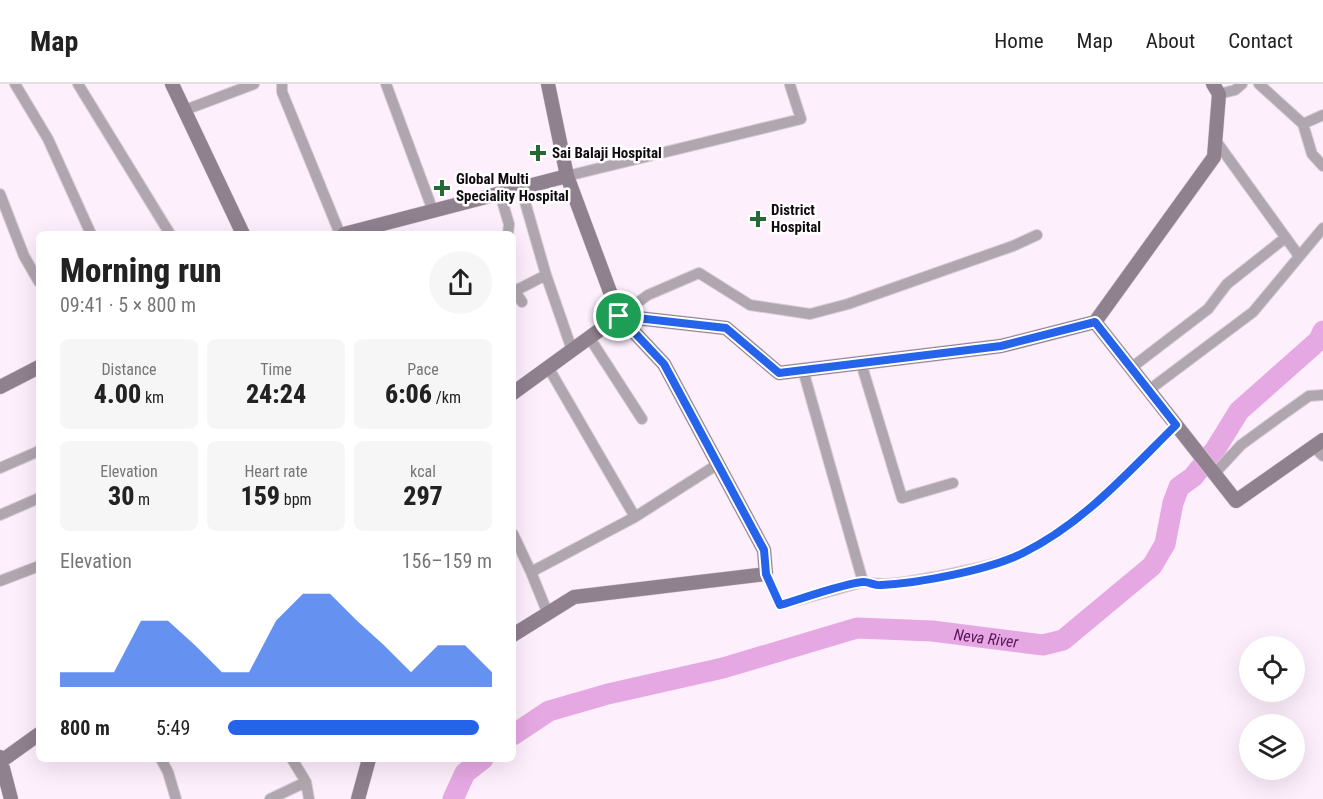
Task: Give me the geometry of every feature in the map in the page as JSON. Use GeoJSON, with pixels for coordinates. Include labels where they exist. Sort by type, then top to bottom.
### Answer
{"type":"FeatureCollection","features":[{"type":"Feature","properties":{"kind":"street"},"geometry":{"type":"LineString","coordinates":[[15,84],[48,140],[90,231]]}},
{"type":"Feature","properties":{"kind":"street"},"geometry":{"type":"LineString","coordinates":[[78,84],[168,231]]}},
{"type":"Feature","properties":{"kind":"street"},"geometry":{"type":"LineString","coordinates":[[172,84],[242,231]]}},
{"type":"Feature","properties":{"kind":"street"},"geometry":{"type":"LineString","coordinates":[[184,110],[254,84]]}},
{"type":"Feature","properties":{"kind":"street"},"geometry":{"type":"LineString","coordinates":[[282,84],[282,92],[341,231]]}},
{"type":"Feature","properties":{"kind":"street"},"geometry":{"type":"LineString","coordinates":[[386,84],[433,211]]}},
{"type":"Feature","properties":{"kind":"street"},"geometry":{"type":"LineString","coordinates":[[548,84],[567,176],[619,316],[664,364],[764,550],[766,574],[780,605],[863,582],[879,586],[977,569],[1021,554],[1062,531],[1094,505],[1176,425]]}},
{"type":"Feature","properties":{"kind":"street"},"geometry":{"type":"LineString","coordinates":[[619,316],[726,328],[779,373],[1001,346],[1095,322],[1214,157],[1216,89],[1235,90],[1242,84]]}},
{"type":"Feature","properties":{"kind":"street"},"geometry":{"type":"LineString","coordinates":[[1259,84],[1303,124],[1312,154],[1323,166]]}},
{"type":"Feature","properties":{"kind":"street"},"geometry":{"type":"LineString","coordinates":[[354,231],[801,119],[790,85]]}},
{"type":"Feature","properties":{"kind":"street"},"geometry":{"type":"LineString","coordinates":[[1303,124],[1323,115]]}},
{"type":"Feature","properties":{"kind":"street"},"geometry":{"type":"LineString","coordinates":[[1216,141],[1299,256]]}},
{"type":"Feature","properties":{"kind":"street"},"geometry":{"type":"LineString","coordinates":[[522,188],[546,275],[572,350]]}},
{"type":"Feature","properties":{"kind":"street"},"geometry":{"type":"LineString","coordinates":[[0,194],[24,256],[36,277]]}},
{"type":"Feature","properties":{"kind":"street"},"geometry":{"type":"LineString","coordinates":[[500,194],[509,224],[508,231]]}},
{"type":"Feature","properties":{"kind":"street"},"geometry":{"type":"LineString","coordinates":[[1149,390],[1253,312],[1323,228]]}},
{"type":"Feature","properties":{"kind":"street"},"geometry":{"type":"LineString","coordinates":[[516,391],[648,295],[699,273],[750,305],[810,314],[848,304],[1012,246],[1037,234]]}},
{"type":"Feature","properties":{"kind":"street"},"geometry":{"type":"LineString","coordinates":[[1131,368],[1208,309],[1227,284],[1285,238]]}},
{"type":"Feature","properties":{"kind":"street"},"geometry":{"type":"LineString","coordinates":[[516,290],[546,275]]}},
{"type":"Feature","properties":{"kind":"street"},"geometry":{"type":"LineString","coordinates":[[516,294],[522,302]]}},
{"type":"Feature","properties":{"kind":"street"},"geometry":{"type":"LineString","coordinates":[[1095,322],[1236,501],[1320,448]]}},
{"type":"Feature","properties":{"kind":"street"},"geometry":{"type":"LineString","coordinates":[[590,337],[642,419]]}},
{"type":"Feature","properties":{"kind":"street"},"geometry":{"type":"LineString","coordinates":[[861,363],[902,498],[954,483]]}},
{"type":"Feature","properties":{"kind":"street"},"geometry":{"type":"LineString","coordinates":[[548,367],[635,516]]}},
{"type":"Feature","properties":{"kind":"street"},"geometry":{"type":"LineString","coordinates":[[0,387],[36,369]]}},
{"type":"Feature","properties":{"kind":"street"},"geometry":{"type":"LineString","coordinates":[[803,370],[863,582]]}},
{"type":"Feature","properties":{"kind":"street"},"geometry":{"type":"LineString","coordinates":[[1215,473],[1241,445],[1278,418],[1309,396],[1323,395]]}},
{"type":"Feature","properties":{"kind":"street"},"geometry":{"type":"LineString","coordinates":[[0,468],[36,453]]}},
{"type":"Feature","properties":{"kind":"street"},"geometry":{"type":"LineString","coordinates":[[531,572],[635,516],[718,464]]}},
{"type":"Feature","properties":{"kind":"street"},"geometry":{"type":"LineString","coordinates":[[0,515],[36,499]]}},
{"type":"Feature","properties":{"kind":"street"},"geometry":{"type":"LineString","coordinates":[[516,540],[548,614]]}},
{"type":"Feature","properties":{"kind":"street"},"geometry":{"type":"LineString","coordinates":[[0,581],[36,567]]}},
{"type":"Feature","properties":{"kind":"street"},"geometry":{"type":"LineString","coordinates":[[516,633],[574,597],[766,574]]}},
{"type":"Feature","properties":{"kind":"street"},"geometry":{"type":"LineString","coordinates":[[11,799],[1,760],[36,736]]}},
{"type":"Feature","properties":{"kind":"street"},"geometry":{"type":"LineString","coordinates":[[163,762],[176,799]]}},
{"type":"Feature","properties":{"kind":"street"},"geometry":{"type":"LineString","coordinates":[[294,762],[306,782],[309,799]]}},
{"type":"Feature","properties":{"kind":"street"},"geometry":{"type":"LineString","coordinates":[[358,799],[368,762]]}},
{"type":"Feature","properties":{"kind":"street"},"geometry":{"type":"LineString","coordinates":[[270,799],[306,782]]}},
{"type":"Feature","properties":{"kind":"waterway","name":"Neva River"},"geometry":{"type":"LineString","coordinates":[[516,733],[549,711],[608,694],[723,668],[857,628],[932,631],[1043,645],[1063,640],[1152,566],[1165,544],[1173,503],[1179,487],[1193,477],[1215,450],[1239,411],[1319,340],[1323,331]]}},
{"type":"Feature","properties":{"kind":"waterway","name":"Neva River"},"geometry":{"type":"LineString","coordinates":[[453,799],[465,773],[479,762]]}},
{"type":"Feature","properties":{"kind":"place","name":"Sai Balaji Hospital"},"geometry":{"type":"Point","coordinates":[538,153]}},
{"type":"Feature","properties":{"kind":"place","name":"Global Multi Speciality Hospital"},"geometry":{"type":"Point","coordinates":[442,188]}},
{"type":"Feature","properties":{"kind":"place","name":"District Hospital"},"geometry":{"type":"Point","coordinates":[758,219]}},
{"type":"Feature","properties":{"kind":"route"},"geometry":{"type":"LineString","coordinates":[[619,316],[726,328],[779,373],[1001,346],[1095,322],[1176,425],[1094,505],[1062,531],[1021,554],[977,569],[879,586],[863,582],[780,605],[766,574],[764,550],[664,364],[619,316]]}}]}
